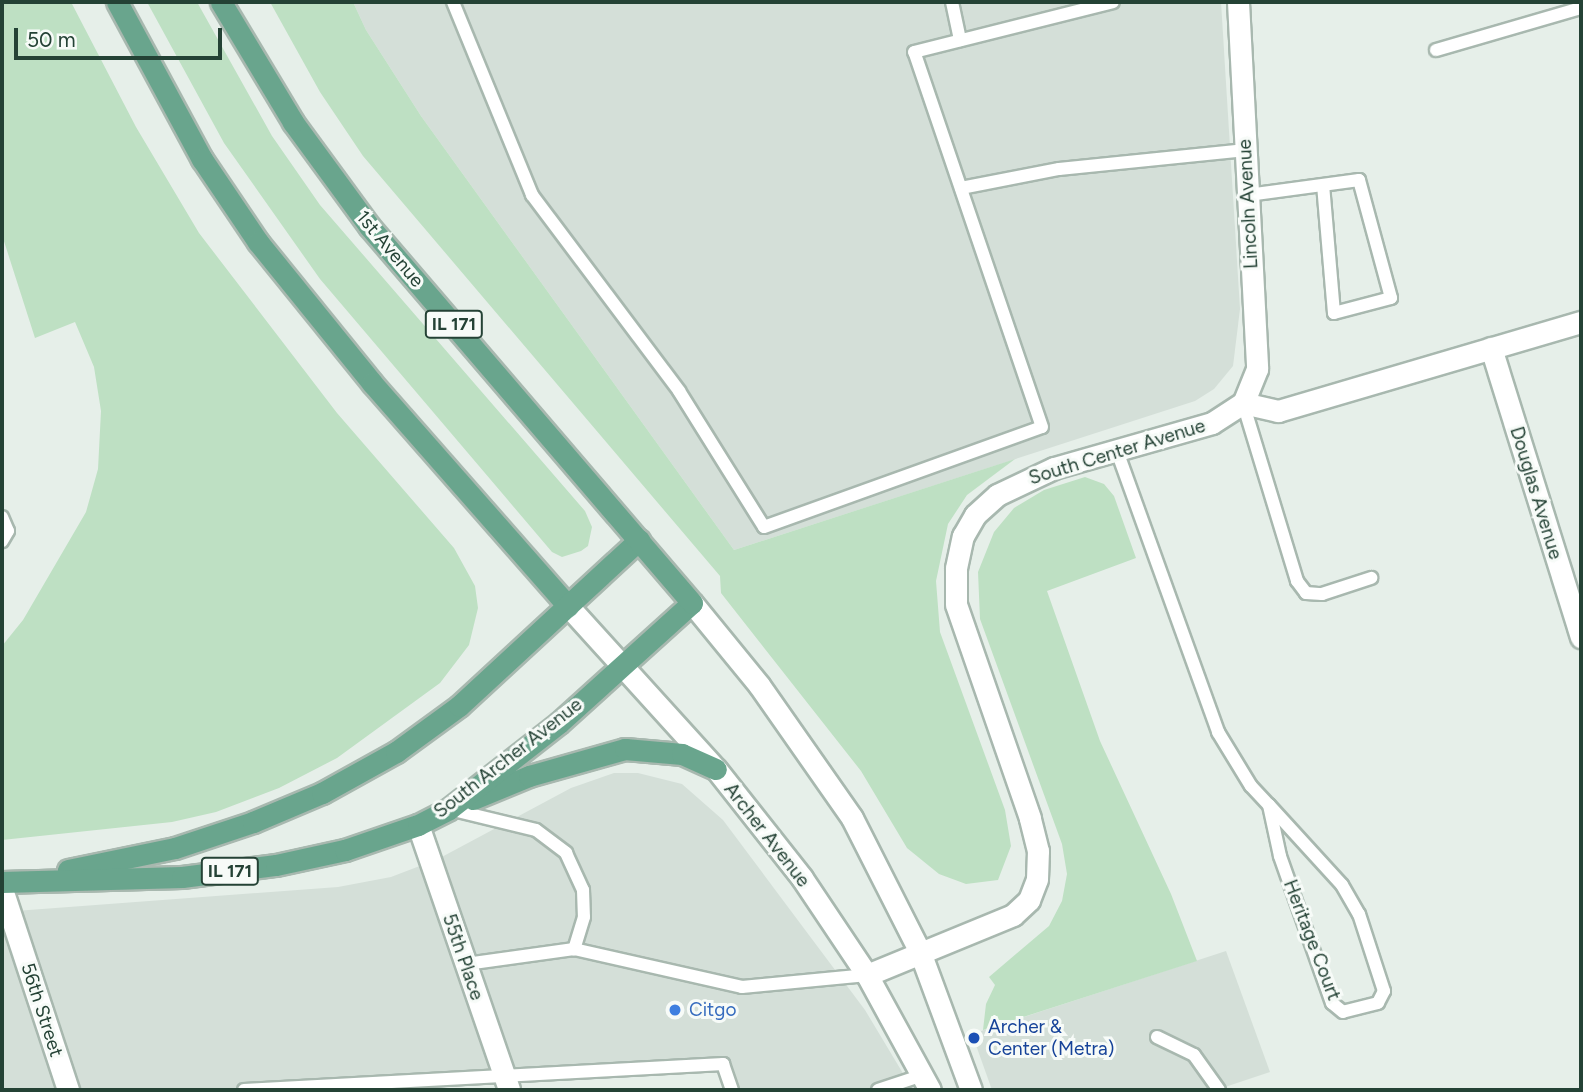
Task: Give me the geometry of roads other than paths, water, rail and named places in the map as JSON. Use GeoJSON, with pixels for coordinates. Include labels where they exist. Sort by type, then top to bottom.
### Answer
{"type":"FeatureCollection","features":[{"type":"Feature","properties":{"kind":"main road"},"geometry":{"type":"LineString","coordinates":[[117,2],[202,159],[258,242],[372,383],[568,606]]}},
{"type":"Feature","properties":{"kind":"main road","name":"1st Avenue"},"geometry":{"type":"LineString","coordinates":[[221,2],[293,122],[369,226],[639,541]]}},
{"type":"Feature","properties":{"kind":"main road","name":"South Archer Avenue"},"geometry":{"type":"LineString","coordinates":[[2,881],[175,848],[322,793],[396,752],[459,706],[639,541]]}},
{"type":"Feature","properties":{"kind":"main road","name":"IL 171"},"geometry":{"type":"LineString","coordinates":[[639,541],[692,603]]}},
{"type":"Feature","properties":{"kind":"main road","name":"South Archer Avenue"},"geometry":{"type":"LineString","coordinates":[[2,881],[182,877],[276,865],[345,850],[418,825],[449,809],[559,723],[692,603]]}},
{"type":"Feature","properties":{"kind":"main road"},"geometry":{"type":"LineString","coordinates":[[449,809],[529,776],[625,749],[682,754],[716,769]]}},
{"type":"Feature","properties":{"kind":"street","name":"Lincoln Avenue"},"geometry":{"type":"LineString","coordinates":[[1238,2],[1256,369],[1243,403]]}},
{"type":"Feature","properties":{"kind":"street"},"geometry":{"type":"LineString","coordinates":[[1243,403],[1278,411],[1581,322]]}},
{"type":"Feature","properties":{"kind":"street","name":"Douglas Avenue"},"geometry":{"type":"LineString","coordinates":[[1491,348],[1581,637]]}},
{"type":"Feature","properties":{"kind":"street","name":"South Center Avenue"},"geometry":{"type":"LineString","coordinates":[[867,975],[1013,915],[1029,900],[1037,879],[1038,851],[1030,818],[956,604],[956,568],[964,536],[975,515],[1024,480],[1212,424],[1243,403]]}},
{"type":"Feature","properties":{"kind":"street"},"geometry":{"type":"LineString","coordinates":[[692,603],[759,685],[852,818],[920,953],[971,1090]]}},
{"type":"Feature","properties":{"kind":"street","name":"Archer Avenue"},"geometry":{"type":"LineString","coordinates":[[568,606],[716,769],[802,878],[867,975],[927,1083]]}},
{"type":"Feature","properties":{"kind":"street","name":"55th Place"},"geometry":{"type":"LineString","coordinates":[[418,825],[506,1083]]}},
{"type":"Feature","properties":{"kind":"street","name":"56th Street"},"geometry":{"type":"LineString","coordinates":[[2,889],[68,1090]]}},
{"type":"Feature","properties":{"kind":"lane"},"geometry":{"type":"LineString","coordinates":[[453,2],[532,195],[679,391],[764,527],[1042,427],[914,52],[1113,2]]}},
{"type":"Feature","properties":{"kind":"lane"},"geometry":{"type":"LineString","coordinates":[[952,2],[960,40]]}},
{"type":"Feature","properties":{"kind":"lane"},"geometry":{"type":"LineString","coordinates":[[1436,50],[1581,8]]}},
{"type":"Feature","properties":{"kind":"lane"},"geometry":{"type":"LineString","coordinates":[[961,188],[1059,169],[1246,150]]}},
{"type":"Feature","properties":{"kind":"lane"},"geometry":{"type":"LineString","coordinates":[[1248,195],[1322,185],[1359,180],[1391,298],[1334,313],[1322,185]]}},
{"type":"Feature","properties":{"kind":"lane"},"geometry":{"type":"LineString","coordinates":[[1243,403],[1297,581],[1306,593],[1322,594],[1371,578]]}},
{"type":"Feature","properties":{"kind":"lane","name":"Heritage Court"},"geometry":{"type":"LineString","coordinates":[[1117,451],[1197,682],[1218,732],[1251,786],[1269,805],[1342,886],[1359,914],[1384,990],[1378,1003],[1343,1012],[1332,1003],[1280,856],[1269,805]]}},
{"type":"Feature","properties":{"kind":"lane"},"geometry":{"type":"LineString","coordinates":[[2,517],[8,531],[2,541]]}},
{"type":"Feature","properties":{"kind":"lane"},"geometry":{"type":"LineString","coordinates":[[449,809],[536,830],[566,853],[583,890],[584,917],[574,949]]}},
{"type":"Feature","properties":{"kind":"lane"},"geometry":{"type":"LineString","coordinates":[[466,964],[574,949],[742,987],[867,975]]}},
{"type":"Feature","properties":{"kind":"lane"},"geometry":{"type":"LineString","coordinates":[[1157,1037],[1194,1055],[1219,1090]]}},
{"type":"Feature","properties":{"kind":"lane"},"geometry":{"type":"LineString","coordinates":[[244,1090],[506,1083],[723,1065],[732,1090]]}},
{"type":"Feature","properties":{"kind":"lane"},"geometry":{"type":"LineString","coordinates":[[878,1090],[927,1083]]}},
{"type":"Feature","properties":{"kind":"place","name":"Citgo"},"geometry":{"type":"Point","coordinates":[675,1010]}},
{"type":"Feature","properties":{"kind":"place","name":"Archer & Center (Metra)"},"geometry":{"type":"Point","coordinates":[974,1038]}}]}
